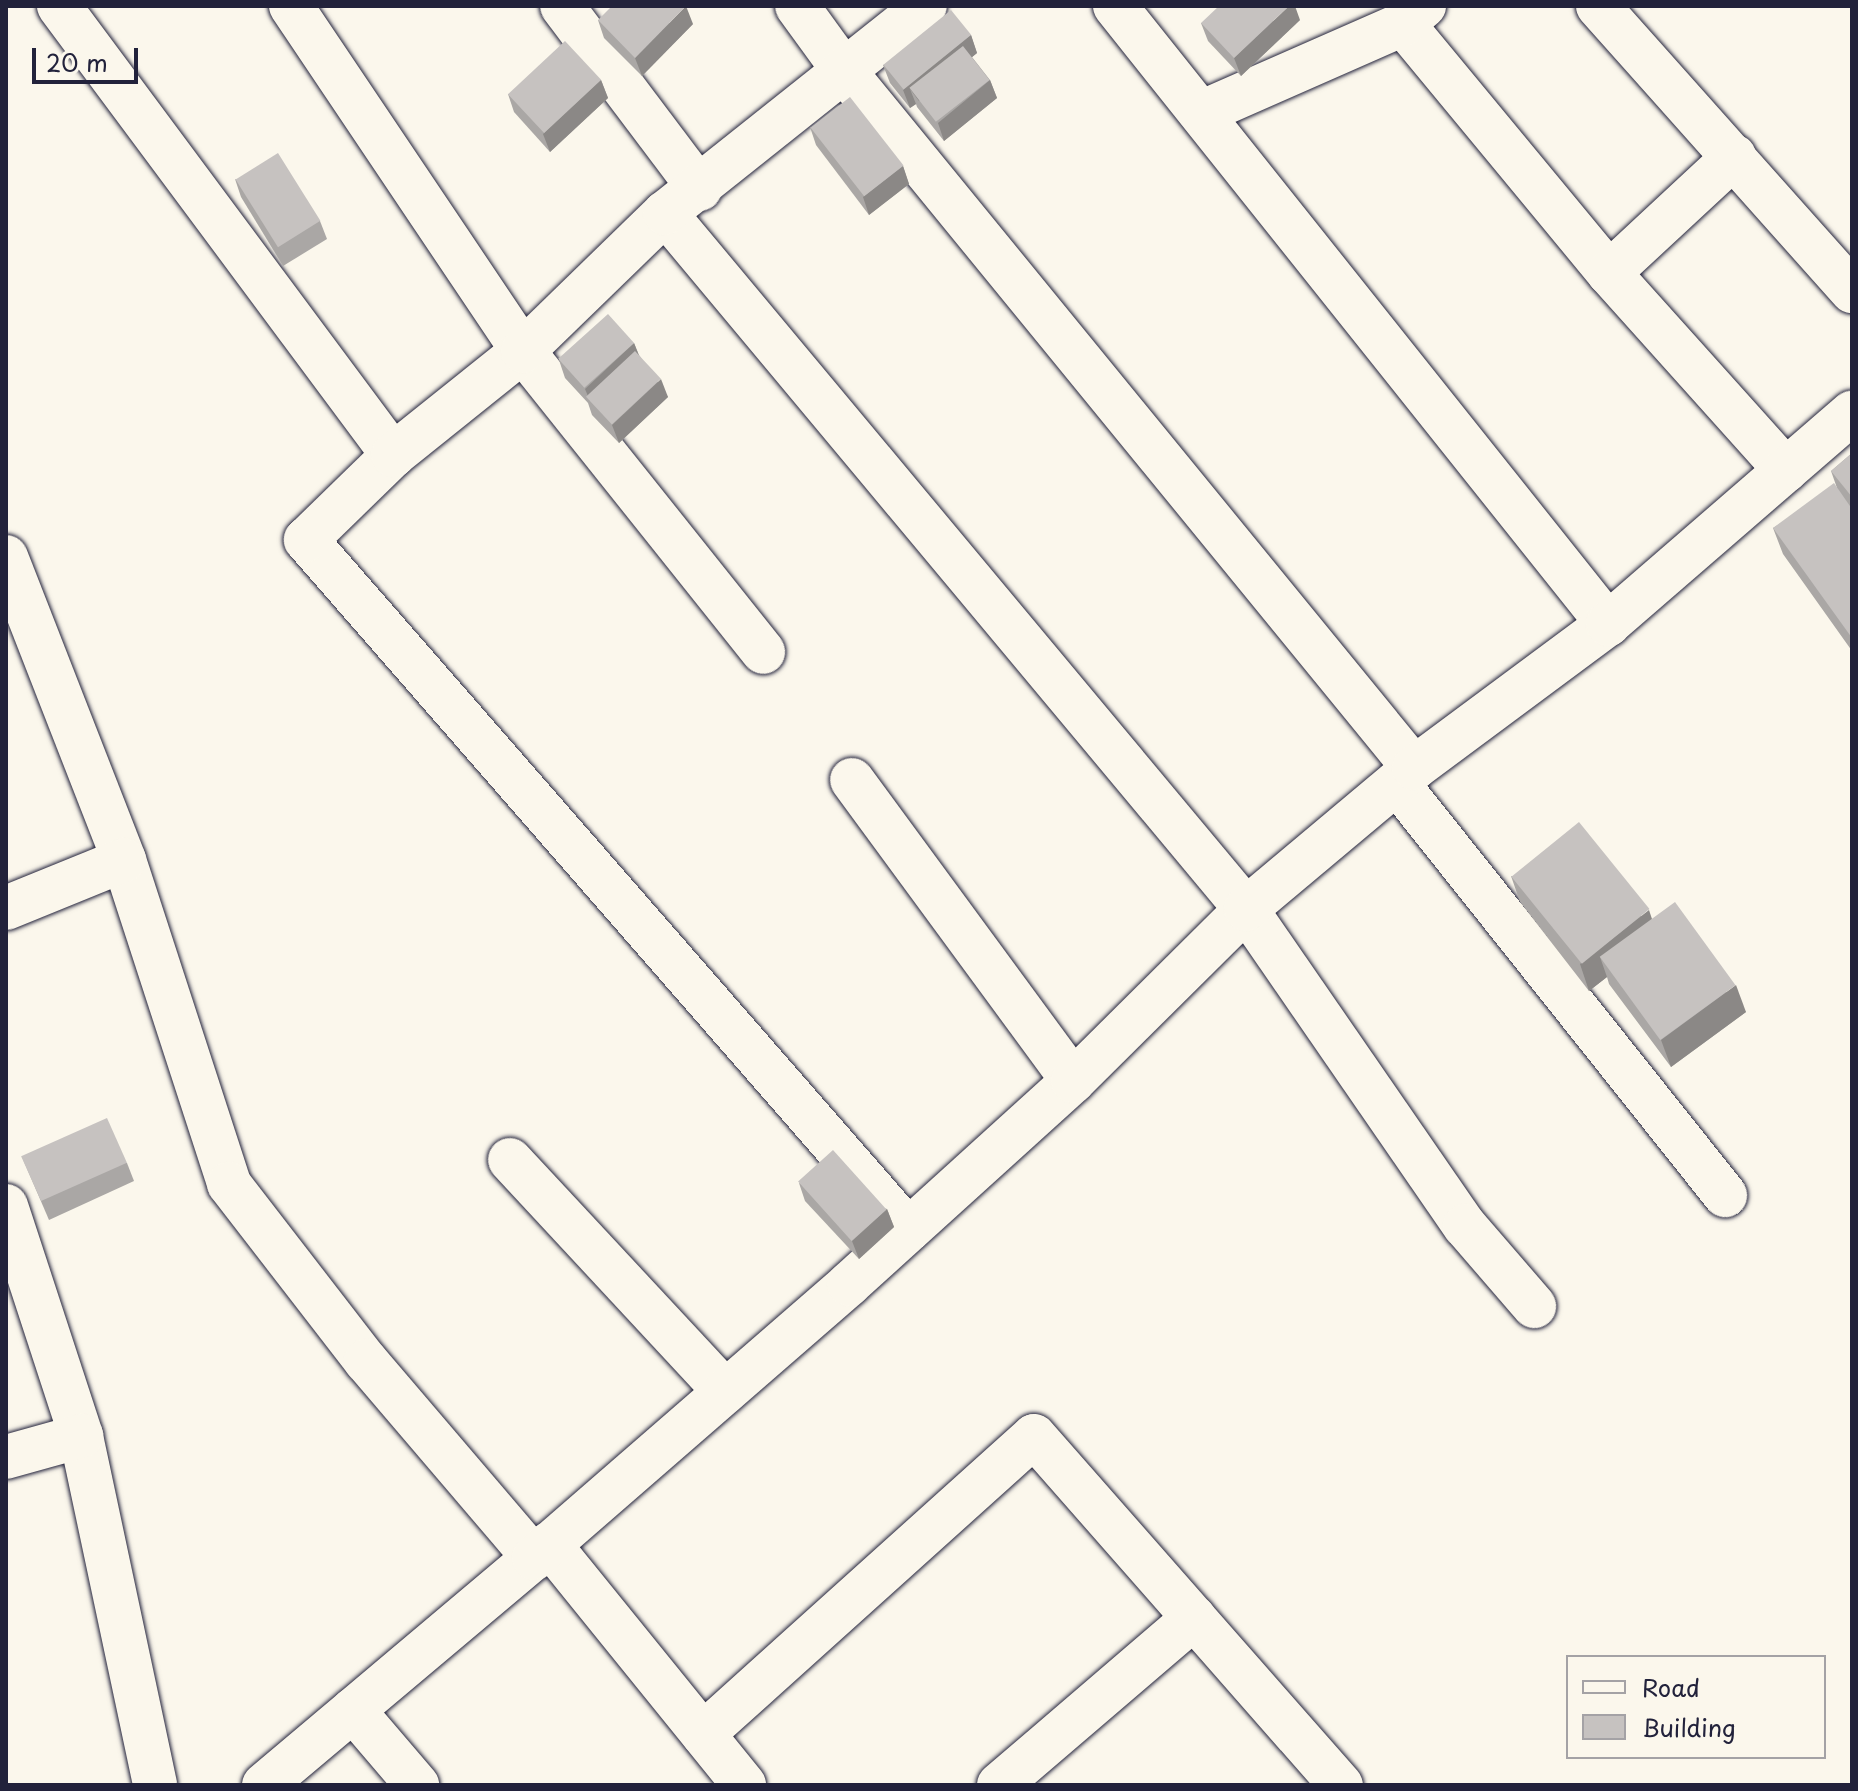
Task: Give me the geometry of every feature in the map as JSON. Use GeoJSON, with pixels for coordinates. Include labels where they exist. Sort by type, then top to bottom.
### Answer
{"type":"FeatureCollection","features":[{"type":"Feature","properties":{"kind":"street"},"geometry":{"type":"LineString","coordinates":[[59,6],[393,455]]}},
{"type":"Feature","properties":{"kind":"street"},"geometry":{"type":"LineString","coordinates":[[291,6],[523,351],[763,652]]}},
{"type":"Feature","properties":{"kind":"street"},"geometry":{"type":"LineString","coordinates":[[562,6],[683,201],[1246,909],[1465,1226],[1534,1306]]}},
{"type":"Feature","properties":{"kind":"street"},"geometry":{"type":"LineString","coordinates":[[797,6],[845,72],[1405,776],[1725,1195]]}},
{"type":"Feature","properties":{"kind":"street"},"geometry":{"type":"LineString","coordinates":[[908,1230],[306,540],[393,455],[523,351],[683,201],[925,6]]}},
{"type":"Feature","properties":{"kind":"street"},"geometry":{"type":"LineString","coordinates":[[1115,6],[1203,112],[1608,624]]}},
{"type":"Feature","properties":{"kind":"street"},"geometry":{"type":"LineString","coordinates":[[1598,6],[1852,291]]}},
{"type":"Feature","properties":{"kind":"street"},"geometry":{"type":"LineString","coordinates":[[1203,112],[1413,15],[1609,273],[1786,470]]}},
{"type":"Feature","properties":{"kind":"street"},"geometry":{"type":"LineString","coordinates":[[1609,273],[1734,157]]}},
{"type":"Feature","properties":{"kind":"street"},"geometry":{"type":"LineString","coordinates":[[264,1785],[542,1551],[908,1230],[1073,1081],[1246,909],[1405,776],[1608,624],[1852,413]]}},
{"type":"Feature","properties":{"kind":"street"},"geometry":{"type":"LineString","coordinates":[[6,557],[124,860],[229,1184],[366,1361],[542,1551],[744,1785]]}},
{"type":"Feature","properties":{"kind":"street"},"geometry":{"type":"LineString","coordinates":[[852,780],[1073,1081]]}},
{"type":"Feature","properties":{"kind":"street"},"geometry":{"type":"LineString","coordinates":[[6,908],[124,860]]}},
{"type":"Feature","properties":{"kind":"street"},"geometry":{"type":"LineString","coordinates":[[510,1160],[725,1391]]}},
{"type":"Feature","properties":{"kind":"street"},"geometry":{"type":"LineString","coordinates":[[6,1206],[81,1436],[155,1785]]}},
{"type":"Feature","properties":{"kind":"street"},"geometry":{"type":"LineString","coordinates":[[6,1457],[81,1436]]}},
{"type":"Feature","properties":{"kind":"street"},"geometry":{"type":"LineString","coordinates":[[703,1734],[1034,1436],[1341,1785]]}},
{"type":"Feature","properties":{"kind":"street"},"geometry":{"type":"LineString","coordinates":[[1002,1784],[1194,1618]]}},
{"type":"Feature","properties":{"kind":"street"},"geometry":{"type":"LineString","coordinates":[[353,1710],[417,1785]]}},
{"type":"Feature","properties":{"kind":"building"},"geometry":{"type":"Polygon","coordinates":[[[612,6],[686,6],[635,58],[598,20],[612,6]]]}},
{"type":"Feature","properties":{"kind":"building"},"geometry":{"type":"Polygon","coordinates":[[[1219,6],[1289,6],[1234,58],[1201,23],[1219,6]]]}},
{"type":"Feature","properties":{"kind":"building"},"geometry":{"type":"Polygon","coordinates":[[[951,10],[971,35],[904,90],[883,65],[951,10]]]}},
{"type":"Feature","properties":{"kind":"building"},"geometry":{"type":"Polygon","coordinates":[[[565,41],[601,80],[544,133],[508,94],[565,41]]]}},
{"type":"Feature","properties":{"kind":"building"},"geometry":{"type":"Polygon","coordinates":[[[963,46],[989,80],[936,122],[909,88],[963,46]]]}},
{"type":"Feature","properties":{"kind":"building"},"geometry":{"type":"Polygon","coordinates":[[[850,97],[904,166],[864,196],[811,128],[850,97]]]}},
{"type":"Feature","properties":{"kind":"building"},"geometry":{"type":"Polygon","coordinates":[[[278,153],[320,221],[278,247],[236,179],[278,153]]]}},
{"type":"Feature","properties":{"kind":"building"},"geometry":{"type":"Polygon","coordinates":[[[608,314],[634,343],[584,388],[558,359],[608,314]]]}},
{"type":"Feature","properties":{"kind":"building"},"geometry":{"type":"Polygon","coordinates":[[[635,351],[661,379],[612,424],[586,397],[635,351]]]}},
{"type":"Feature","properties":{"kind":"building"},"geometry":{"type":"Polygon","coordinates":[[[1852,453],[1852,497],[1831,471],[1852,453]]]}},
{"type":"Feature","properties":{"kind":"building"},"geometry":{"type":"Polygon","coordinates":[[[1834,483],[1852,509],[1852,638],[1773,528],[1834,483]]]}},
{"type":"Feature","properties":{"kind":"building"},"geometry":{"type":"Polygon","coordinates":[[[1579,822],[1649,909],[1582,964],[1511,877],[1579,822]]]}},
{"type":"Feature","properties":{"kind":"building"},"geometry":{"type":"Polygon","coordinates":[[[1675,902],[1736,985],[1660,1040],[1600,957],[1675,902]]]}},
{"type":"Feature","properties":{"kind":"building"},"geometry":{"type":"Polygon","coordinates":[[[107,1118],[127,1163],[41,1201],[21,1156],[107,1118]]]}},
{"type":"Feature","properties":{"kind":"building"},"geometry":{"type":"Polygon","coordinates":[[[833,1150],[887,1209],[852,1241],[798,1181],[833,1150]]]}}]}
